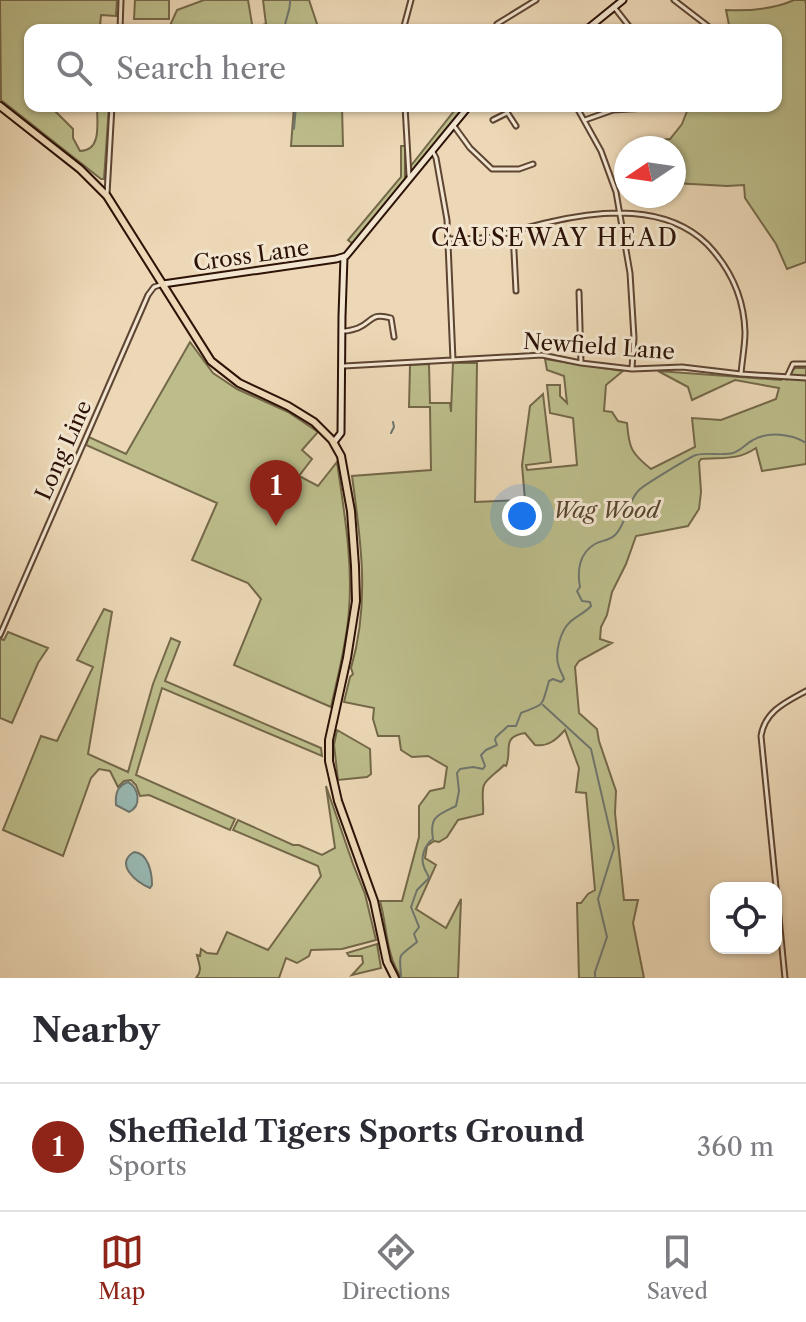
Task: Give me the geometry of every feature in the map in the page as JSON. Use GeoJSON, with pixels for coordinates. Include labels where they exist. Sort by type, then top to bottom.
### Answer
{"type":"FeatureCollection","features":[{"type":"Feature","properties":{"kind":"main road"},"geometry":{"type":"LineString","coordinates":[[0,106],[80,169],[107,196],[204,351],[218,368],[239,383],[307,416],[334,442],[341,456],[353,535],[356,590],[347,658],[329,740],[329,761],[342,814],[374,901],[387,962],[395,978]]}},
{"type":"Feature","properties":{"kind":"street"},"geometry":{"type":"LineString","coordinates":[[120,24],[121,0]]}},
{"type":"Feature","properties":{"kind":"street"},"geometry":{"type":"LineString","coordinates":[[405,24],[411,0]]}},
{"type":"Feature","properties":{"kind":"street"},"geometry":{"type":"LineString","coordinates":[[499,24],[536,0]]}},
{"type":"Feature","properties":{"kind":"street"},"geometry":{"type":"LineString","coordinates":[[593,24],[623,0]]}},
{"type":"Feature","properties":{"kind":"street"},"geometry":{"type":"LineString","coordinates":[[674,0],[705,24]]}},
{"type":"Feature","properties":{"kind":"street"},"geometry":{"type":"LineString","coordinates":[[614,7],[627,24]]}},
{"type":"Feature","properties":{"kind":"street"},"geometry":{"type":"LineString","coordinates":[[107,196],[112,112]]}},
{"type":"Feature","properties":{"kind":"street"},"geometry":{"type":"LineString","coordinates":[[405,112],[410,180]]}},
{"type":"Feature","properties":{"kind":"street"},"geometry":{"type":"LineString","coordinates":[[334,442],[341,433],[344,257],[464,112]]}},
{"type":"Feature","properties":{"kind":"street"},"geometry":{"type":"LineString","coordinates":[[580,112],[606,162],[621,213],[631,293],[634,338],[632,369]]}},
{"type":"Feature","properties":{"kind":"street"},"geometry":{"type":"LineString","coordinates":[[585,120],[607,112]]}},
{"type":"Feature","properties":{"kind":"street"},"geometry":{"type":"LineString","coordinates":[[493,120],[507,113],[516,126]]}},
{"type":"Feature","properties":{"kind":"street"},"geometry":{"type":"LineString","coordinates":[[454,126],[470,148],[492,169],[519,169],[533,164]]}},
{"type":"Feature","properties":{"kind":"street"},"geometry":{"type":"LineString","coordinates":[[433,152],[446,211],[453,360]]}},
{"type":"Feature","properties":{"kind":"street"},"geometry":{"type":"LineString","coordinates":[[448,239],[484,238],[564,219],[621,213],[656,217],[680,226],[703,240],[723,262],[736,287],[745,334],[741,374]]}},
{"type":"Feature","properties":{"kind":"street"},"geometry":{"type":"LineString","coordinates":[[513,232],[516,291]]}},
{"type":"Feature","properties":{"kind":"street","name":"Cross Lane"},"geometry":{"type":"LineString","coordinates":[[163,284],[344,257]]}},
{"type":"Feature","properties":{"kind":"street","name":"Long Line"},"geometry":{"type":"LineString","coordinates":[[0,635],[148,295],[154,287],[163,284]]}},
{"type":"Feature","properties":{"kind":"street"},"geometry":{"type":"LineString","coordinates":[[579,292],[581,363]]}},
{"type":"Feature","properties":{"kind":"street"},"geometry":{"type":"LineString","coordinates":[[342,331],[362,327],[371,318],[386,316],[391,318],[394,337]]}},
{"type":"Feature","properties":{"kind":"street","name":"Newfield Lane"},"geometry":{"type":"LineString","coordinates":[[342,366],[542,355],[632,369],[682,367],[806,378]]}},
{"type":"Feature","properties":{"kind":"street"},"geometry":{"type":"LineString","coordinates":[[787,377],[793,364],[806,364]]}},
{"type":"Feature","properties":{"kind":"street"},"geometry":{"type":"LineString","coordinates":[[785,978],[761,736],[766,720],[775,710],[806,691]]}},
{"type":"Feature","properties":{"kind":"green space"},"geometry":{"type":"Polygon","coordinates":[[[0,0],[117,0],[116,16],[101,15],[100,24],[24,24],[24,112],[56,112],[73,129],[73,138],[80,151],[87,150],[95,141],[97,112],[109,112],[104,179],[1,100],[0,0]]]}},
{"type":"Feature","properties":{"kind":"green space"},"geometry":{"type":"Polygon","coordinates":[[[135,0],[169,0],[169,19],[134,19],[135,0]]]}},
{"type":"Feature","properties":{"kind":"green space"},"geometry":{"type":"Polygon","coordinates":[[[204,0],[248,0],[252,24],[171,24],[177,10],[204,0]]]}},
{"type":"Feature","properties":{"kind":"green space"},"geometry":{"type":"Polygon","coordinates":[[[263,0],[309,0],[317,24],[266,24],[263,0]]]}},
{"type":"Feature","properties":{"kind":"green space"},"geometry":{"type":"Polygon","coordinates":[[[794,0],[805,0],[806,4],[806,262],[787,269],[776,244],[745,198],[744,185],[686,184],[686,136],[672,136],[687,112],[782,112],[782,24],[729,24],[726,10],[761,9],[794,0]]]}},
{"type":"Feature","properties":{"kind":"green space"},"geometry":{"type":"Polygon","coordinates":[[[294,112],[342,112],[343,146],[291,146],[294,112]]]}},
{"type":"Feature","properties":{"kind":"green space"},"geometry":{"type":"Polygon","coordinates":[[[453,112],[461,112],[411,174],[410,167],[453,112]]]}},
{"type":"Feature","properties":{"kind":"green space"},"geometry":{"type":"Polygon","coordinates":[[[401,146],[405,146],[405,181],[353,244],[348,240],[401,177],[401,146]]]}},
{"type":"Feature","properties":{"kind":"green space"},"geometry":{"type":"Polygon","coordinates":[[[190,342],[213,373],[237,389],[288,412],[318,432],[302,450],[312,459],[299,476],[318,486],[337,462],[347,536],[350,592],[346,634],[331,707],[234,665],[261,599],[248,583],[192,560],[217,503],[86,445],[89,437],[126,454],[190,342]]]}},
{"type":"Feature","properties":{"kind":"green space","name":"Wag Wood"},"geometry":{"type":"Polygon","coordinates":[[[545,359],[623,371],[606,385],[604,411],[612,412],[618,421],[627,423],[632,449],[651,469],[695,447],[692,418],[721,420],[776,399],[779,388],[735,380],[692,400],[688,387],[658,371],[781,380],[795,368],[806,368],[806,464],[762,471],[756,448],[736,457],[701,459],[699,509],[688,526],[636,536],[601,627],[600,639],[612,643],[579,661],[575,667],[579,713],[597,729],[616,791],[615,813],[624,900],[638,900],[633,923],[644,978],[579,978],[577,903],[595,890],[586,793],[576,792],[579,768],[565,730],[544,745],[535,745],[525,733],[512,738],[506,766],[484,785],[483,814],[458,820],[447,837],[427,846],[425,858],[436,865],[416,909],[446,928],[461,899],[458,978],[402,978],[390,951],[380,901],[402,901],[419,837],[419,806],[430,791],[444,788],[447,767],[428,756],[412,757],[401,750],[399,736],[378,736],[373,719],[374,708],[344,702],[353,674],[351,668],[362,596],[361,548],[352,476],[431,470],[430,407],[409,407],[410,365],[429,364],[430,403],[450,403],[451,412],[453,363],[477,363],[475,502],[525,500],[522,465],[530,406],[543,394],[551,462],[526,465],[527,470],[577,465],[573,418],[550,413],[547,385],[560,385],[560,396],[567,403],[564,376],[547,370],[545,359]]]}},
{"type":"Feature","properties":{"kind":"green space"},"geometry":{"type":"Polygon","coordinates":[[[104,609],[112,612],[88,754],[128,772],[153,684],[171,638],[180,642],[165,681],[321,748],[322,756],[162,688],[136,775],[235,819],[230,830],[149,795],[140,796],[131,780],[124,781],[118,787],[110,771],[99,769],[91,778],[63,856],[3,830],[41,736],[57,741],[93,667],[77,660],[104,609]]]}},
{"type":"Feature","properties":{"kind":"green space"},"geometry":{"type":"Polygon","coordinates":[[[8,632],[48,648],[38,663],[12,723],[0,718],[0,641],[8,632]]]}},
{"type":"Feature","properties":{"kind":"green space"},"geometry":{"type":"Polygon","coordinates":[[[337,730],[370,749],[371,774],[367,777],[338,780],[334,745],[337,730]]]}},
{"type":"Feature","properties":{"kind":"green space"},"geometry":{"type":"Polygon","coordinates":[[[326,786],[365,894],[376,940],[342,949],[311,950],[309,956],[297,963],[286,958],[279,978],[196,978],[200,970],[197,955],[200,956],[201,949],[217,954],[227,932],[268,950],[321,876],[318,866],[233,830],[238,820],[322,855],[335,848],[326,786]]]}},
{"type":"Feature","properties":{"kind":"green space"},"geometry":{"type":"Polygon","coordinates":[[[377,944],[381,968],[352,975],[363,963],[362,956],[349,956],[347,953],[377,944]]]}},
{"type":"Feature","properties":{"kind":"water"},"geometry":{"type":"Polygon","coordinates":[[[128,782],[135,788],[138,797],[136,806],[129,812],[116,805],[119,788],[128,782]]]}},
{"type":"Feature","properties":{"kind":"water"},"geometry":{"type":"Polygon","coordinates":[[[134,852],[143,856],[148,864],[152,880],[150,888],[129,872],[126,862],[134,852]]]}},
{"type":"Feature","properties":{"kind":"waterway"},"geometry":{"type":"LineString","coordinates":[[286,24],[290,0]]}},
{"type":"Feature","properties":{"kind":"waterway"},"geometry":{"type":"LineString","coordinates":[[294,129],[295,112]]}},
{"type":"Feature","properties":{"kind":"waterway"},"geometry":{"type":"LineString","coordinates":[[391,433],[393,422]]}},
{"type":"Feature","properties":{"kind":"waterway"},"geometry":{"type":"LineString","coordinates":[[401,978],[401,956],[417,942],[414,934],[419,927],[411,907],[417,890],[429,878],[423,855],[433,839],[432,825],[436,817],[456,806],[459,791],[457,773],[460,769],[483,769],[485,766],[481,755],[497,745],[496,737],[508,726],[516,726],[521,713],[541,703],[549,681],[561,682],[564,679],[558,662],[561,637],[566,626],[591,606],[590,602],[582,601],[577,591],[580,587],[580,563],[585,552],[616,534],[639,490],[692,457],[733,453],[766,435],[787,436],[806,443]]}},
{"type":"Feature","properties":{"kind":"waterway"},"geometry":{"type":"LineString","coordinates":[[543,705],[591,749],[614,848],[598,899],[607,937],[595,978]]}},
{"type":"Feature","properties":{"kind":"place","name":"Sheffield Tigers Sports Ground"},"geometry":{"type":"Point","coordinates":[276,526]}},
{"type":"Feature","properties":{"kind":"district","name":"CAUSEWAY HEAD"},"geometry":{"type":"Point","coordinates":[555,238]}}]}
